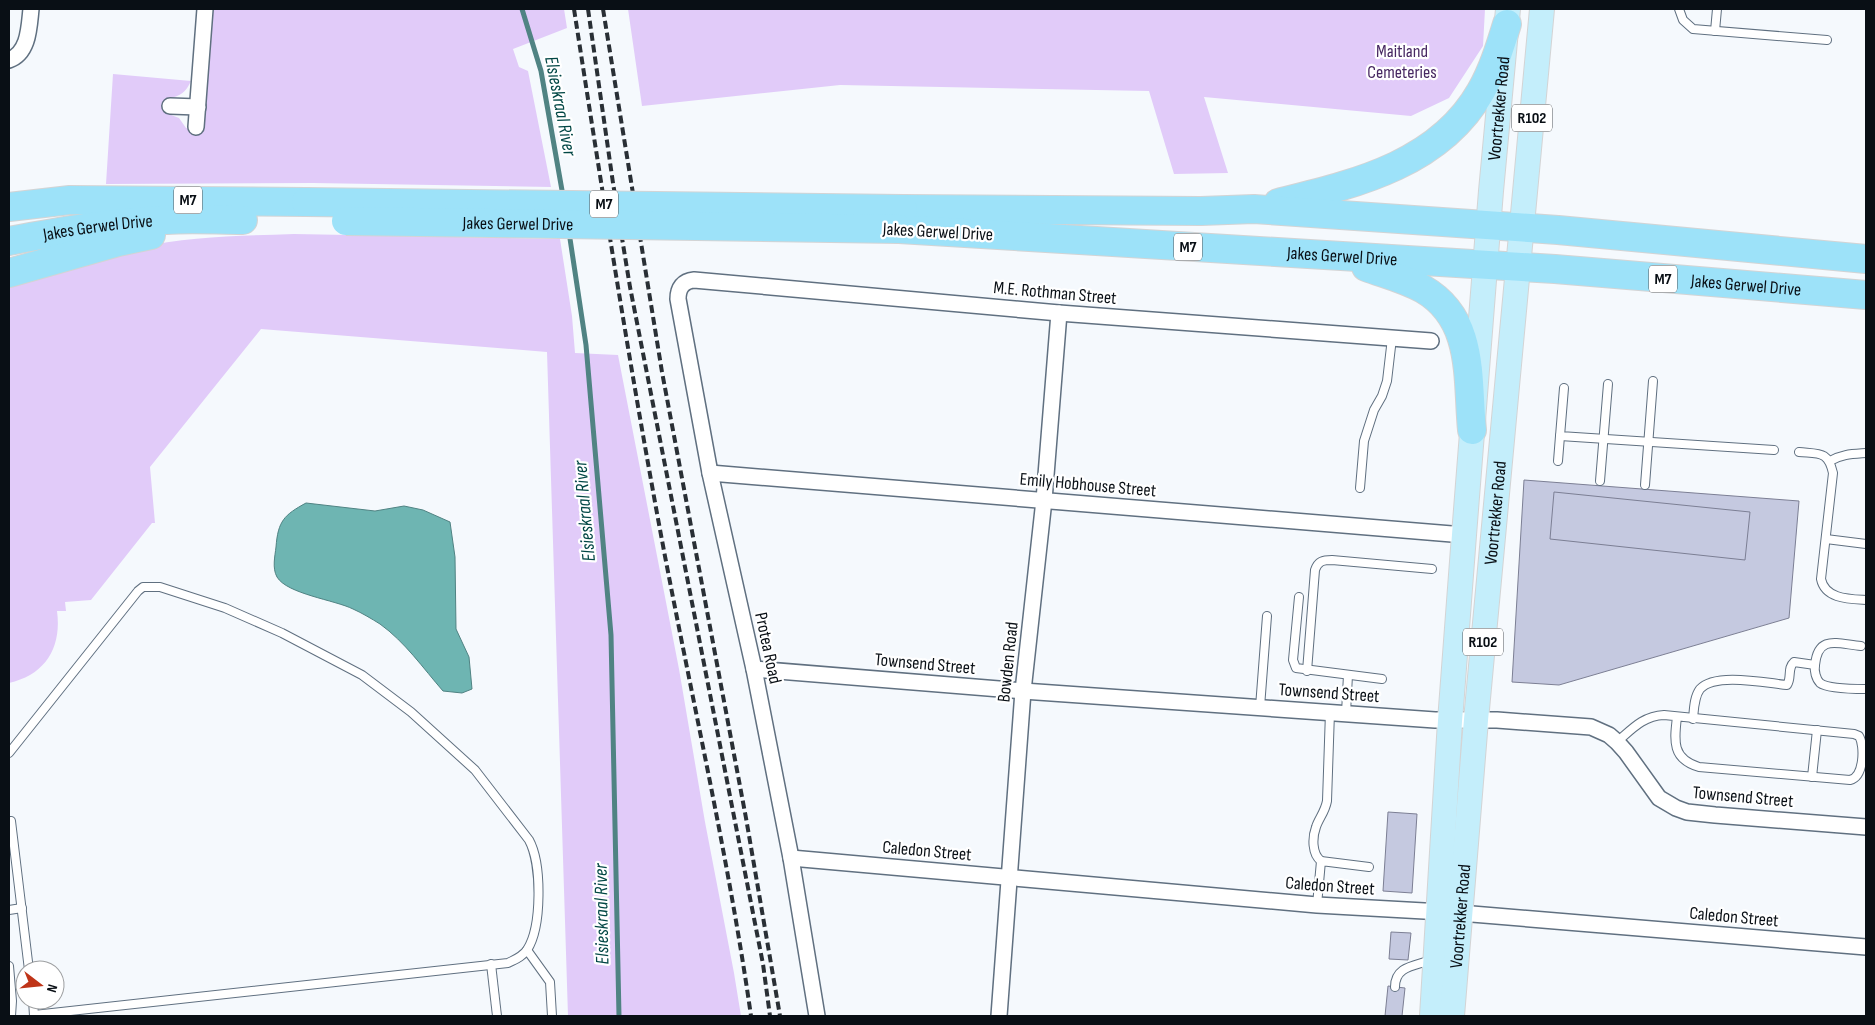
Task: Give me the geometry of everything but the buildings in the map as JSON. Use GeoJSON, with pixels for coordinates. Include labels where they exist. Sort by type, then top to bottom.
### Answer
{"type":"FeatureCollection","features":[{"type":"Feature","properties":{"kind":"highway"},"geometry":{"type":"LineString","coordinates":[[1254,209],[1308,196],[1375,175],[1409,160],[1432,145],[1454,126],[1476,98],[1492,68],[1508,16]]}},
{"type":"Feature","properties":{"kind":"highway"},"geometry":{"type":"LineString","coordinates":[[9,192],[70,200]]}},
{"type":"Feature","properties":{"kind":"highway","name":"Jakes Gerwel Drive"},"geometry":{"type":"LineString","coordinates":[[9,207],[70,200],[305,211],[901,219],[1254,209],[1522,227],[1866,259]]}},
{"type":"Feature","properties":{"kind":"highway","name":"Jakes Gerwel Drive"},"geometry":{"type":"LineString","coordinates":[[9,241],[115,223],[167,220],[224,220],[305,211]]}},
{"type":"Feature","properties":{"kind":"highway","name":"Jakes Gerwel Drive"},"geometry":{"type":"LineString","coordinates":[[901,219],[1338,257],[1564,270],[1866,295]]}},
{"type":"Feature","properties":{"kind":"highway"},"geometry":{"type":"LineString","coordinates":[[9,273],[118,242],[224,220]]}},
{"type":"Feature","properties":{"kind":"highway"},"geometry":{"type":"LineString","coordinates":[[1338,257],[1416,286],[1435,297],[1447,309],[1458,326],[1464,342],[1472,430]]}},
{"type":"Feature","properties":{"kind":"main road","name":"Voortrekker Road"},"geometry":{"type":"LineString","coordinates":[[1432,1016],[1436,959],[1449,912],[1476,720],[1542,9]]}},
{"type":"Feature","properties":{"kind":"main road","name":"Voortrekker Road"},"geometry":{"type":"LineString","coordinates":[[1452,1016],[1449,912],[1450,721],[1472,430],[1508,16]]}},
{"type":"Feature","properties":{"kind":"street"},"geometry":{"type":"LineString","coordinates":[[9,60],[15,58],[24,46],[29,30],[31,9]]}},
{"type":"Feature","properties":{"kind":"street"},"geometry":{"type":"LineString","coordinates":[[196,127],[205,9]]}},
{"type":"Feature","properties":{"kind":"street"},"geometry":{"type":"LineString","coordinates":[[170,106],[198,107]]}},
{"type":"Feature","properties":{"kind":"street","name":"M.E. Rothman Street"},"geometry":{"type":"LineString","coordinates":[[680,288],[694,280],[1059,313],[1431,341]]}},
{"type":"Feature","properties":{"kind":"street","name":"Protea Road"},"geometry":{"type":"LineString","coordinates":[[680,288],[678,299],[710,473],[754,669],[791,858],[818,1016]]}},
{"type":"Feature","properties":{"kind":"street","name":"Bowden Road"},"geometry":{"type":"LineString","coordinates":[[999,1016],[1023,691],[1044,500],[1059,313]]}},
{"type":"Feature","properties":{"kind":"street","name":"Emily Hobhouse Street"},"geometry":{"type":"LineString","coordinates":[[710,473],[1464,535]]}},
{"type":"Feature","properties":{"kind":"street","name":"Townsend Street"},"geometry":{"type":"LineString","coordinates":[[754,669],[1023,691],[1450,721],[1497,720],[1591,728],[1609,735],[1617,742],[1659,798],[1687,812],[1866,827]]}},
{"type":"Feature","properties":{"kind":"street","name":"Caledon Street"},"geometry":{"type":"LineString","coordinates":[[791,858],[1317,905],[1449,912],[1866,947]]}},
{"type":"Feature","properties":{"kind":"lane"},"geometry":{"type":"LineString","coordinates":[[1679,9],[1683,20],[1693,29],[1827,40]]}},
{"type":"Feature","properties":{"kind":"lane"},"geometry":{"type":"LineString","coordinates":[[1715,31],[1717,9]]}},
{"type":"Feature","properties":{"kind":"lane"},"geometry":{"type":"LineString","coordinates":[[1360,488],[1364,441],[1374,410],[1382,396],[1387,381],[1392,338]]}},
{"type":"Feature","properties":{"kind":"lane"},"geometry":{"type":"LineString","coordinates":[[1645,485],[1653,381]]}},
{"type":"Feature","properties":{"kind":"lane"},"geometry":{"type":"LineString","coordinates":[[1600,481],[1608,384]]}},
{"type":"Feature","properties":{"kind":"lane"},"geometry":{"type":"LineString","coordinates":[[1558,461],[1564,388]]}},
{"type":"Feature","properties":{"kind":"lane"},"geometry":{"type":"LineString","coordinates":[[1560,436],[1774,450]]}},
{"type":"Feature","properties":{"kind":"lane"},"geometry":{"type":"LineString","coordinates":[[1799,452],[1824,456],[1830,461],[1833,474],[1821,579],[1822,587],[1836,596],[1866,600]]}},
{"type":"Feature","properties":{"kind":"lane"},"geometry":{"type":"LineString","coordinates":[[1830,461],[1849,454],[1866,454]]}},
{"type":"Feature","properties":{"kind":"lane"},"geometry":{"type":"LineString","coordinates":[[1826,539],[1866,544]]}},
{"type":"Feature","properties":{"kind":"lane"},"geometry":{"type":"LineString","coordinates":[[1307,671],[1315,570],[1318,563],[1332,560],[1432,569]]}},
{"type":"Feature","properties":{"kind":"lane"},"geometry":{"type":"LineString","coordinates":[[9,753],[138,591],[143,587],[155,586],[225,608],[282,632],[362,676],[411,712],[475,770],[514,819],[534,848],[537,864],[537,923],[527,950],[519,958],[508,963],[259,989],[34,1016]]}},
{"type":"Feature","properties":{"kind":"lane"},"geometry":{"type":"LineString","coordinates":[[1299,598],[1293,663],[1296,668],[1307,671],[1382,679]]}},
{"type":"Feature","properties":{"kind":"lane"},"geometry":{"type":"LineString","coordinates":[[1260,707],[1268,616]]}},
{"type":"Feature","properties":{"kind":"lane"},"geometry":{"type":"LineString","coordinates":[[1861,646],[1828,643],[1818,649],[1815,665],[1817,679],[1821,684],[1866,689]]}},
{"type":"Feature","properties":{"kind":"lane"},"geometry":{"type":"LineString","coordinates":[[1693,719],[1698,693],[1707,683],[1733,680],[1786,685],[1789,681],[1790,666],[1794,662],[1815,665]]}},
{"type":"Feature","properties":{"kind":"lane"},"geometry":{"type":"LineString","coordinates":[[1346,713],[1348,675]]}},
{"type":"Feature","properties":{"kind":"lane"},"geometry":{"type":"LineString","coordinates":[[1330,712],[1327,802],[1325,812],[1315,830],[1315,855],[1321,861],[1369,867]]}},
{"type":"Feature","properties":{"kind":"lane"},"geometry":{"type":"LineString","coordinates":[[1617,742],[1645,719],[1654,716],[1677,717],[1854,734],[1859,736],[1862,743],[1860,770],[1857,776],[1850,780],[1699,767],[1681,758],[1676,749],[1677,717]]}},
{"type":"Feature","properties":{"kind":"lane"},"geometry":{"type":"LineString","coordinates":[[1812,777],[1817,730]]}},
{"type":"Feature","properties":{"kind":"lane"},"geometry":{"type":"LineString","coordinates":[[11,821],[28,960]]}},
{"type":"Feature","properties":{"kind":"lane"},"geometry":{"type":"LineString","coordinates":[[1317,905],[1321,861]]}},
{"type":"Feature","properties":{"kind":"lane"},"geometry":{"type":"LineString","coordinates":[[9,910],[22,908]]}},
{"type":"Feature","properties":{"kind":"lane"},"geometry":{"type":"LineString","coordinates":[[527,950],[550,982],[552,1016]]}},
{"type":"Feature","properties":{"kind":"lane"},"geometry":{"type":"LineString","coordinates":[[1395,987],[1396,976],[1402,970],[1436,959]]}},
{"type":"Feature","properties":{"kind":"lane"},"geometry":{"type":"LineString","coordinates":[[491,964],[497,1016]]}},
{"type":"Feature","properties":{"kind":"lane"},"geometry":{"type":"LineString","coordinates":[[9,966],[12,1001],[11,1016]]}},
{"type":"Feature","properties":{"kind":"green space"},"geometry":{"type":"Polygon","coordinates":[[[212,9],[564,9],[567,28],[513,49],[519,67],[528,71],[551,187],[313,183],[106,184],[113,74],[191,81],[182,93],[168,98],[166,113],[179,118],[186,128],[202,130],[212,9]]]}},
{"type":"Feature","properties":{"kind":"green space","name":"Maitland Cemeteries"},"geometry":{"type":"Polygon","coordinates":[[[628,9],[1485,9],[1483,46],[1449,98],[1411,116],[1204,97],[1228,173],[1174,174],[1149,91],[840,85],[642,106],[628,9]]]}},
{"type":"Feature","properties":{"kind":"green space"},"geometry":{"type":"Polygon","coordinates":[[[294,234],[560,239],[572,316],[575,353],[618,355],[679,669],[741,1016],[568,1016],[547,352],[261,329],[150,467],[155,523],[152,523],[91,600],[65,602],[66,611],[57,611],[57,637],[54,648],[48,658],[32,674],[9,683],[9,285],[105,256],[157,244],[216,237],[294,234]]]}},
{"type":"Feature","properties":{"kind":"water"},"geometry":{"type":"Polygon","coordinates":[[[306,503],[375,511],[404,506],[423,510],[450,522],[455,557],[456,629],[469,657],[472,689],[462,693],[443,691],[406,647],[380,624],[360,612],[301,592],[282,583],[277,577],[274,562],[278,531],[287,515],[306,503]]]}},
{"type":"Feature","properties":{"kind":"waterway","name":"Elsieskraal River"},"geometry":{"type":"LineString","coordinates":[[522,9],[541,71],[563,196]]}},
{"type":"Feature","properties":{"kind":"waterway","name":"Elsieskraal River"},"geometry":{"type":"LineString","coordinates":[[569,232],[586,345],[611,635],[619,1016]]}},
{"type":"Feature","properties":{"kind":"railway"},"geometry":{"type":"LineString","coordinates":[[574,9],[642,431],[717,819],[751,1016]]}},
{"type":"Feature","properties":{"kind":"railway"},"geometry":{"type":"LineString","coordinates":[[588,9],[630,287],[763,964],[770,1016]]}},
{"type":"Feature","properties":{"kind":"railway"},"geometry":{"type":"LineString","coordinates":[[603,9],[662,372],[746,818],[780,1016]]}}]}
